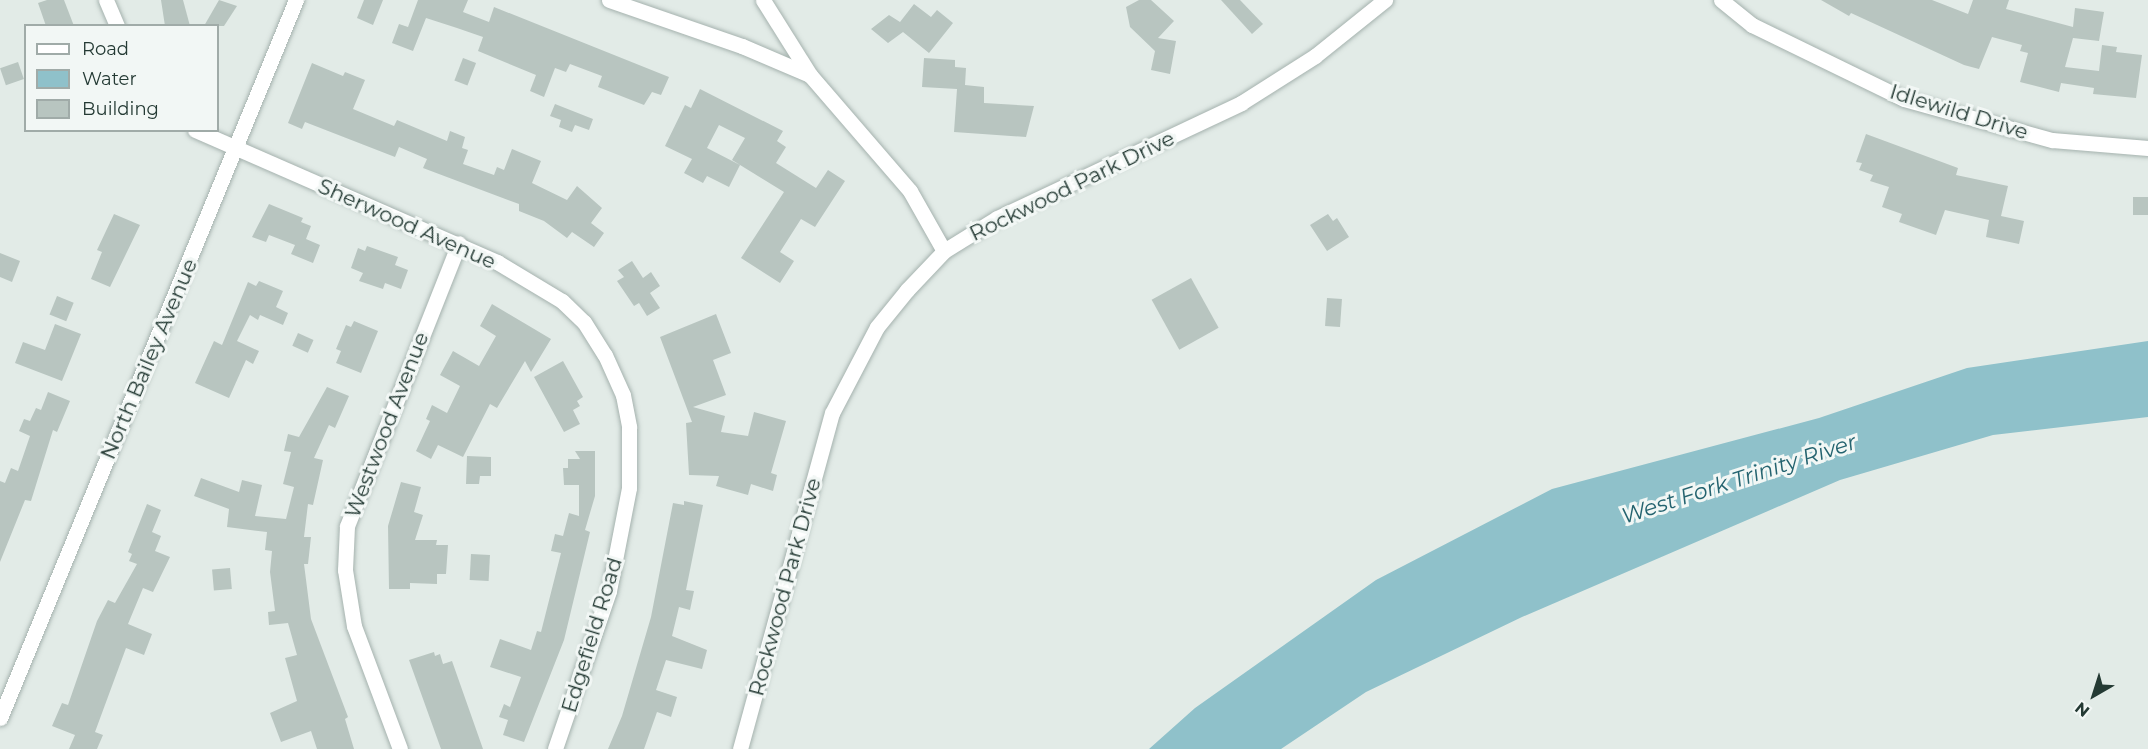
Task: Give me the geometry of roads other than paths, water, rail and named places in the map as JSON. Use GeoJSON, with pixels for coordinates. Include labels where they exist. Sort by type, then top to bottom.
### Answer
{"type":"FeatureCollection","features":[{"type":"Feature","properties":{"kind":"street"},"geometry":{"type":"LineString","coordinates":[[106,0],[116,24]]}},
{"type":"Feature","properties":{"kind":"street","name":"North Bailey Avenue"},"geometry":{"type":"LineString","coordinates":[[1,714],[236,151],[296,0]]}},
{"type":"Feature","properties":{"kind":"street"},"geometry":{"type":"LineString","coordinates":[[609,0],[742,46],[810,75]]}},
{"type":"Feature","properties":{"kind":"street"},"geometry":{"type":"LineString","coordinates":[[763,0],[810,75],[910,191],[944,251]]}},
{"type":"Feature","properties":{"kind":"street","name":"Rockwood Park Drive"},"geometry":{"type":"LineString","coordinates":[[741,749],[832,413],[877,327],[944,251],[997,218],[1241,103],[1315,56],[1385,0]]}},
{"type":"Feature","properties":{"kind":"street","name":"Idlewild Drive"},"geometry":{"type":"LineString","coordinates":[[1721,0],[1752,25],[1904,99],[2052,140],[2148,148]]}},
{"type":"Feature","properties":{"kind":"street","name":"Sherwood Avenue"},"geometry":{"type":"LineString","coordinates":[[199,132],[236,151],[459,243],[562,302],[584,322],[623,395],[631,448]]}},
{"type":"Feature","properties":{"kind":"street","name":"Westwood Avenue"},"geometry":{"type":"LineString","coordinates":[[400,749],[354,626],[345,570],[347,526],[459,243]]}},
{"type":"Feature","properties":{"kind":"street","name":"Edgefield Road"},"geometry":{"type":"LineString","coordinates":[[555,749],[609,591],[629,488],[631,448]]}},
{"type":"Feature","properties":{"kind":"water","name":"West Fork Trinity River"},"geometry":{"type":"Polygon","coordinates":[[[2148,341],[2148,417],[1993,435],[1840,480],[1522,617],[1366,692],[1281,749],[1149,749],[1195,708],[1376,580],[1552,489],[1819,418],[1967,368],[2148,341]]]}}]}
